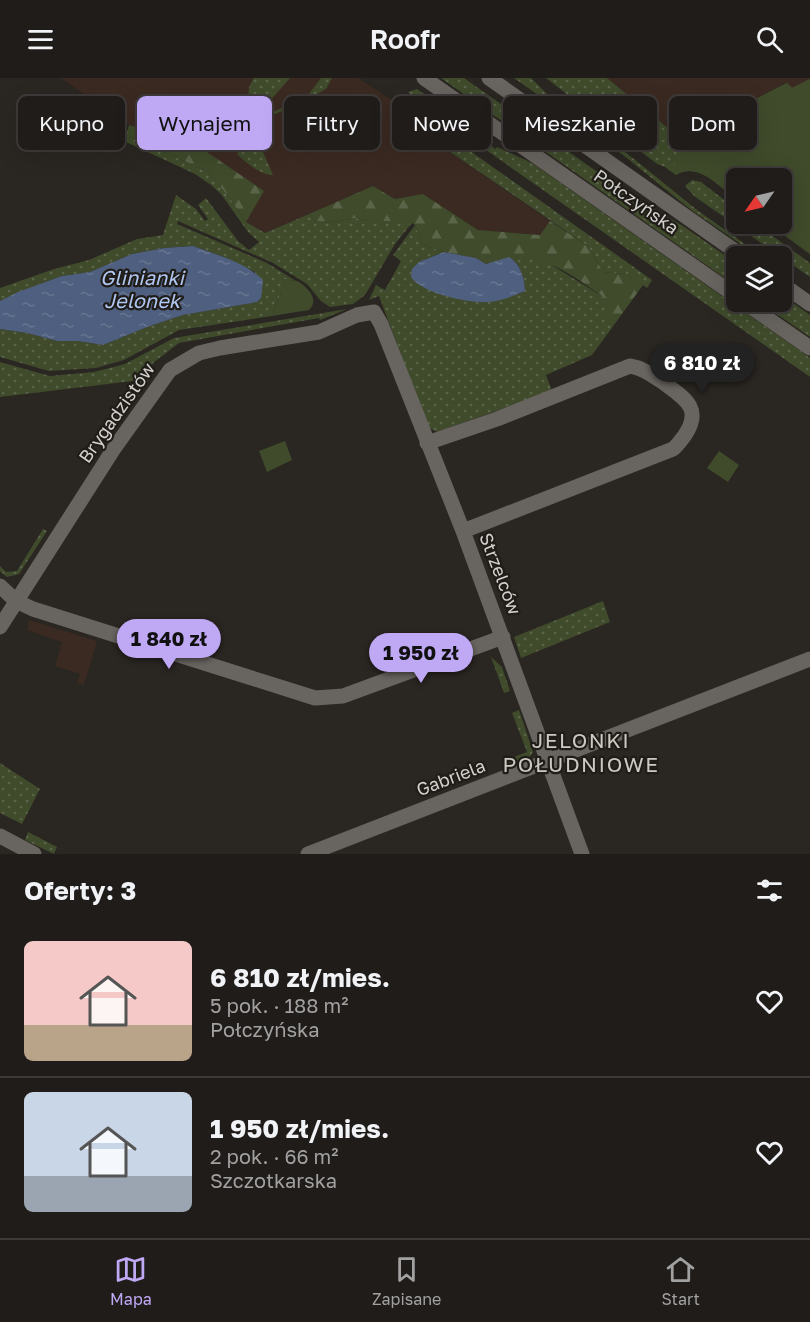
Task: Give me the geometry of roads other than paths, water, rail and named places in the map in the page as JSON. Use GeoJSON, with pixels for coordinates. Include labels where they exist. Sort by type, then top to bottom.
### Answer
{"type":"FeatureCollection","features":[{"type":"Feature","properties":{"kind":"street","name":"Połczyńska"},"geometry":{"type":"LineString","coordinates":[[424,78],[726,289]]}},
{"type":"Feature","properties":{"kind":"street","name":"Połczyńska"},"geometry":{"type":"LineString","coordinates":[[489,78],[728,246]]}},
{"type":"Feature","properties":{"kind":"street"},"geometry":{"type":"LineString","coordinates":[[792,291],[810,304]]}},
{"type":"Feature","properties":{"kind":"street","name":"Strzelców"},"geometry":{"type":"LineString","coordinates":[[374,312],[381,324],[463,531],[582,854]]}},
{"type":"Feature","properties":{"kind":"street","name":"Brygadzistów"},"geometry":{"type":"LineString","coordinates":[[0,627],[113,450],[170,370],[200,353],[319,332],[357,315],[374,312]]}},
{"type":"Feature","properties":{"kind":"street"},"geometry":{"type":"LineString","coordinates":[[758,312],[810,348]]}},
{"type":"Feature","properties":{"kind":"street"},"geometry":{"type":"LineString","coordinates":[[427,443],[496,419],[630,366],[645,371],[684,398],[691,409],[693,417],[691,426],[673,449],[463,531]]}},
{"type":"Feature","properties":{"kind":"street"},"geometry":{"type":"LineString","coordinates":[[0,586],[16,601],[67,620],[315,698],[343,696],[503,637]]}},
{"type":"Feature","properties":{"kind":"street","name":"Gabriela"},"geometry":{"type":"LineString","coordinates":[[308,854],[810,659]]}},
{"type":"Feature","properties":{"kind":"street"},"geometry":{"type":"LineString","coordinates":[[0,836],[34,854]]}},
{"type":"Feature","properties":{"kind":"water","name":"Glinianki Jelonek"},"geometry":{"type":"Polygon","coordinates":[[[193,246],[248,268],[256,274],[263,280],[261,298],[257,302],[183,315],[103,345],[78,341],[57,341],[0,329],[0,301],[18,292],[62,276],[90,272],[132,254],[193,246]]]}},
{"type":"Feature","properties":{"kind":"water"},"geometry":{"type":"Polygon","coordinates":[[[444,252],[476,258],[486,264],[509,257],[521,272],[525,291],[494,301],[470,301],[435,293],[411,277],[412,269],[419,262],[444,252]]]}},
{"type":"Feature","properties":{"kind":"district","name":"JELONKI POŁUDNIOWE"},"geometry":{"type":"Point","coordinates":[581,753]}}]}
